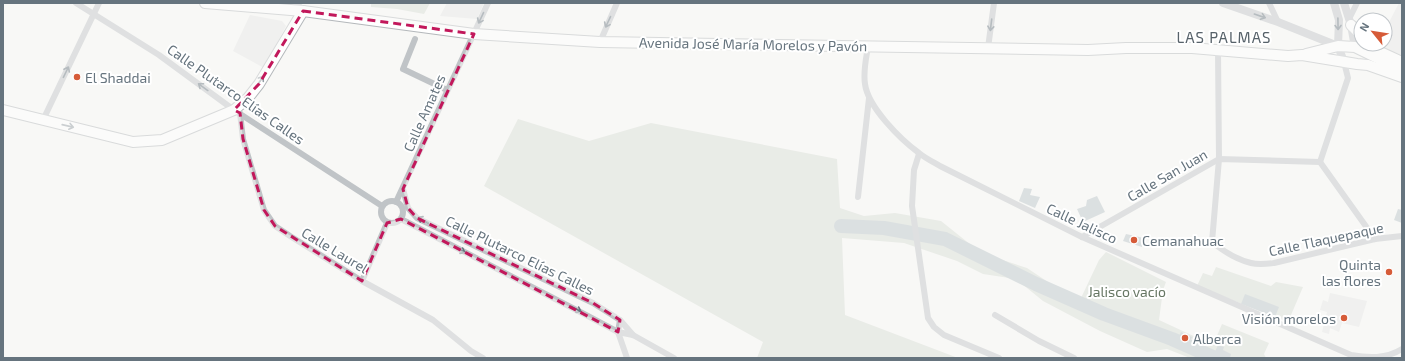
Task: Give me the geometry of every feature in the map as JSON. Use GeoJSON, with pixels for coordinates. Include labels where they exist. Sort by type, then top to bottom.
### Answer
{"type":"FeatureCollection","features":[{"type":"Feature","properties":{"kind":"main road","name":"Avenida José María Morelos y Pavón"},"geometry":{"type":"LineString","coordinates":[[205,3],[300,7],[474,34],[600,42],[1088,50],[1126,48],[1185,48],[1288,56],[1302,55]]}},
{"type":"Feature","properties":{"kind":"main road"},"geometry":{"type":"LineString","coordinates":[[3,110],[133,142],[162,140],[237,112],[259,84],[300,7]]}},
{"type":"Feature","properties":{"kind":"main road"},"geometry":{"type":"LineString","coordinates":[[1350,22],[1353,26]]}},
{"type":"Feature","properties":{"kind":"main road"},"geometry":{"type":"LineString","coordinates":[[1302,55],[1338,46],[1353,47]]}},
{"type":"Feature","properties":{"kind":"main road"},"geometry":{"type":"LineString","coordinates":[[1365,52],[1402,70]]}},
{"type":"Feature","properties":{"kind":"main road"},"geometry":{"type":"LineString","coordinates":[[1380,52],[1402,62]]}},
{"type":"Feature","properties":{"kind":"main road"},"geometry":{"type":"LineString","coordinates":[[1302,55],[1368,65],[1402,77]]}},
{"type":"Feature","properties":{"kind":"street","name":"Calle Plutarco Elías Calles"},"geometry":{"type":"LineString","coordinates":[[76,3],[159,55],[237,112],[382,206]]}},
{"type":"Feature","properties":{"kind":"street"},"geometry":{"type":"LineString","coordinates":[[43,120],[99,3]]}},
{"type":"Feature","properties":{"kind":"street","name":"Calle Amates"},"geometry":{"type":"LineString","coordinates":[[396,202],[488,3]]}},
{"type":"Feature","properties":{"kind":"street"},"geometry":{"type":"LineString","coordinates":[[600,42],[617,3]]}},
{"type":"Feature","properties":{"kind":"street"},"geometry":{"type":"LineString","coordinates":[[988,48],[994,3]]}},
{"type":"Feature","properties":{"kind":"street"},"geometry":{"type":"LineString","coordinates":[[1223,3],[1278,22],[1338,46]]}},
{"type":"Feature","properties":{"kind":"street"},"geometry":{"type":"LineString","coordinates":[[1269,3],[1278,22]]}},
{"type":"Feature","properties":{"kind":"street"},"geometry":{"type":"LineString","coordinates":[[1334,3],[1339,20],[1338,46],[1348,78],[1320,162],[1375,239]]}},
{"type":"Feature","properties":{"kind":"street"},"geometry":{"type":"LineString","coordinates":[[1344,3],[1353,37]]}},
{"type":"Feature","properties":{"kind":"street"},"geometry":{"type":"LineString","coordinates":[[1350,22],[1357,3]]}},
{"type":"Feature","properties":{"kind":"street"},"geometry":{"type":"LineString","coordinates":[[415,39],[403,69],[447,90]]}},
{"type":"Feature","properties":{"kind":"street","name":"Calle Jalisco"},"geometry":{"type":"LineString","coordinates":[[868,47],[864,72],[865,85],[869,98],[880,114],[902,139],[919,154],[940,166],[1082,237],[1351,355],[1381,357],[1397,353],[1402,349]]}},
{"type":"Feature","properties":{"kind":"street"},"geometry":{"type":"LineString","coordinates":[[1218,51],[1218,159]]}},
{"type":"Feature","properties":{"kind":"street"},"geometry":{"type":"LineString","coordinates":[[858,197],[869,98]]}},
{"type":"Feature","properties":{"kind":"street","name":"Calle Laurel"},"geometry":{"type":"LineString","coordinates":[[237,112],[243,139],[264,210],[275,226],[362,281],[433,320],[471,351],[483,358]]}},
{"type":"Feature","properties":{"kind":"street"},"geometry":{"type":"LineString","coordinates":[[919,154],[914,170],[912,206],[928,318],[934,327],[944,335],[999,358]]}},
{"type":"Feature","properties":{"kind":"street","name":"Calle San Juan"},"geometry":{"type":"LineString","coordinates":[[1082,237],[1218,159],[1320,162]]}},
{"type":"Feature","properties":{"kind":"street","name":"Calle Tlaquepaque"},"geometry":{"type":"LineString","coordinates":[[1218,159],[1212,242],[1222,250],[1251,263],[1274,263],[1375,239],[1402,236]]}},
{"type":"Feature","properties":{"kind":"street","name":"Calle Plutarco Elías Calles"},"geometry":{"type":"LineString","coordinates":[[403,189],[408,208],[418,218],[593,303],[620,320],[633,335]]}},
{"type":"Feature","properties":{"kind":"street"},"geometry":{"type":"LineString","coordinates":[[386,202],[396,202],[403,209],[401,219],[395,223],[387,223],[382,218],[380,212],[382,206],[386,202]]}},
{"type":"Feature","properties":{"kind":"street","name":"Calle Plutarco Elías Calles"},"geometry":{"type":"LineString","coordinates":[[401,219],[618,332],[633,335],[674,358]]}},
{"type":"Feature","properties":{"kind":"street"},"geometry":{"type":"LineString","coordinates":[[362,281],[387,223]]}},
{"type":"Feature","properties":{"kind":"street"},"geometry":{"type":"LineString","coordinates":[[995,315],[1039,341],[1074,358]]}},
{"type":"Feature","properties":{"kind":"street"},"geometry":{"type":"LineString","coordinates":[[620,320],[618,332],[627,358]]}},
{"type":"Feature","properties":{"kind":"highlighted area"},"geometry":{"type":"Polygon","coordinates":[[[303,11],[474,34],[403,189],[408,208],[417,218],[593,303],[620,320],[618,332],[401,219],[387,223],[362,281],[275,226],[264,210],[243,139],[240,113],[234,110],[259,84],[303,11]]]}},
{"type":"Feature","properties":{"kind":"shaded area"},"geometry":{"type":"Polygon","coordinates":[[[447,3],[484,3],[477,19],[440,16],[447,3]]]}},
{"type":"Feature","properties":{"kind":"shaded area"},"geometry":{"type":"Polygon","coordinates":[[[1399,3],[1402,3],[1402,55],[1393,52],[1393,15],[1399,3]]]}},
{"type":"Feature","properties":{"kind":"shaded area"},"geometry":{"type":"Polygon","coordinates":[[[250,15],[282,21],[286,26],[264,68],[233,51],[250,15]]]}},
{"type":"Feature","properties":{"kind":"shaded area"},"geometry":{"type":"Polygon","coordinates":[[[1024,188],[1032,189],[1030,195],[1040,197],[1035,208],[1019,201],[1024,188]]]}},
{"type":"Feature","properties":{"kind":"shaded area"},"geometry":{"type":"Polygon","coordinates":[[[1097,196],[1105,212],[1083,222],[1077,209],[1086,206],[1087,200],[1097,196]]]}},
{"type":"Feature","properties":{"kind":"shaded area"},"geometry":{"type":"Polygon","coordinates":[[[1398,209],[1402,210],[1402,223],[1394,220],[1398,209]]]}},
{"type":"Feature","properties":{"kind":"shaded area","name":"Cemanahuac"},"geometry":{"type":"Polygon","coordinates":[[[1126,234],[1144,238],[1142,247],[1123,241],[1126,234]]]}},
{"type":"Feature","properties":{"kind":"shaded area","name":"Visión morelos"},"geometry":{"type":"Polygon","coordinates":[[[1330,293],[1367,301],[1359,327],[1342,323],[1339,332],[1330,328],[1329,334],[1322,332],[1327,312],[1320,310],[1323,300],[1328,302],[1330,293]]]}},
{"type":"Feature","properties":{"kind":"shaded area"},"geometry":{"type":"Polygon","coordinates":[[[1245,294],[1279,307],[1275,317],[1241,304],[1245,294]]]}},
{"type":"Feature","properties":{"kind":"shaded area","name":"Alberca"},"geometry":{"type":"Polygon","coordinates":[[[1181,332],[1192,337],[1189,343],[1178,338],[1181,332]]]}},
{"type":"Feature","properties":{"kind":"shaded area"},"geometry":{"type":"Polygon","coordinates":[[[1218,345],[1224,347],[1223,350],[1231,354],[1230,358],[1217,358],[1213,356],[1218,345]]]}},
{"type":"Feature","properties":{"kind":"green space"},"geometry":{"type":"Polygon","coordinates":[[[371,3],[430,3],[424,14],[397,9],[371,7],[371,3]]]}},
{"type":"Feature","properties":{"kind":"green space","name":"Jalisco vacío"},"geometry":{"type":"Polygon","coordinates":[[[518,119],[589,141],[651,123],[837,159],[840,208],[864,216],[895,213],[941,221],[981,253],[1027,268],[1075,300],[1081,298],[1099,260],[1106,252],[1166,282],[1163,290],[1159,320],[1213,345],[1222,324],[1269,343],[1264,354],[1266,358],[1190,358],[1167,349],[1147,352],[1100,331],[1043,301],[1016,279],[983,274],[957,261],[904,243],[842,238],[845,315],[958,358],[757,358],[763,342],[484,186],[518,119]]]}},
{"type":"Feature","properties":{"kind":"green space"},"geometry":{"type":"Polygon","coordinates":[[[1216,267],[1271,286],[1276,282],[1303,287],[1288,322],[1197,286],[1203,273],[1212,276],[1216,267]]]}},
{"type":"Feature","properties":{"kind":"waterway"},"geometry":{"type":"LineString","coordinates":[[841,226],[884,228],[945,239],[1036,284],[1104,314],[1172,339],[1215,358]]}},
{"type":"Feature","properties":{"kind":"place","name":"El Shaddai"},"geometry":{"type":"Point","coordinates":[77,77]}},
{"type":"Feature","properties":{"kind":"place","name":"Cemanahuac"},"geometry":{"type":"Point","coordinates":[1134,240]}},
{"type":"Feature","properties":{"kind":"place","name":"Quinta las flores"},"geometry":{"type":"Point","coordinates":[1389,272]}},
{"type":"Feature","properties":{"kind":"place","name":"Visión morelos"},"geometry":{"type":"Point","coordinates":[1344,318]}},
{"type":"Feature","properties":{"kind":"place","name":"Alberca"},"geometry":{"type":"Point","coordinates":[1185,338]}},
{"type":"Feature","properties":{"kind":"district","name":"LAS PALMAS"},"geometry":{"type":"Point","coordinates":[1224,37]}}]}
